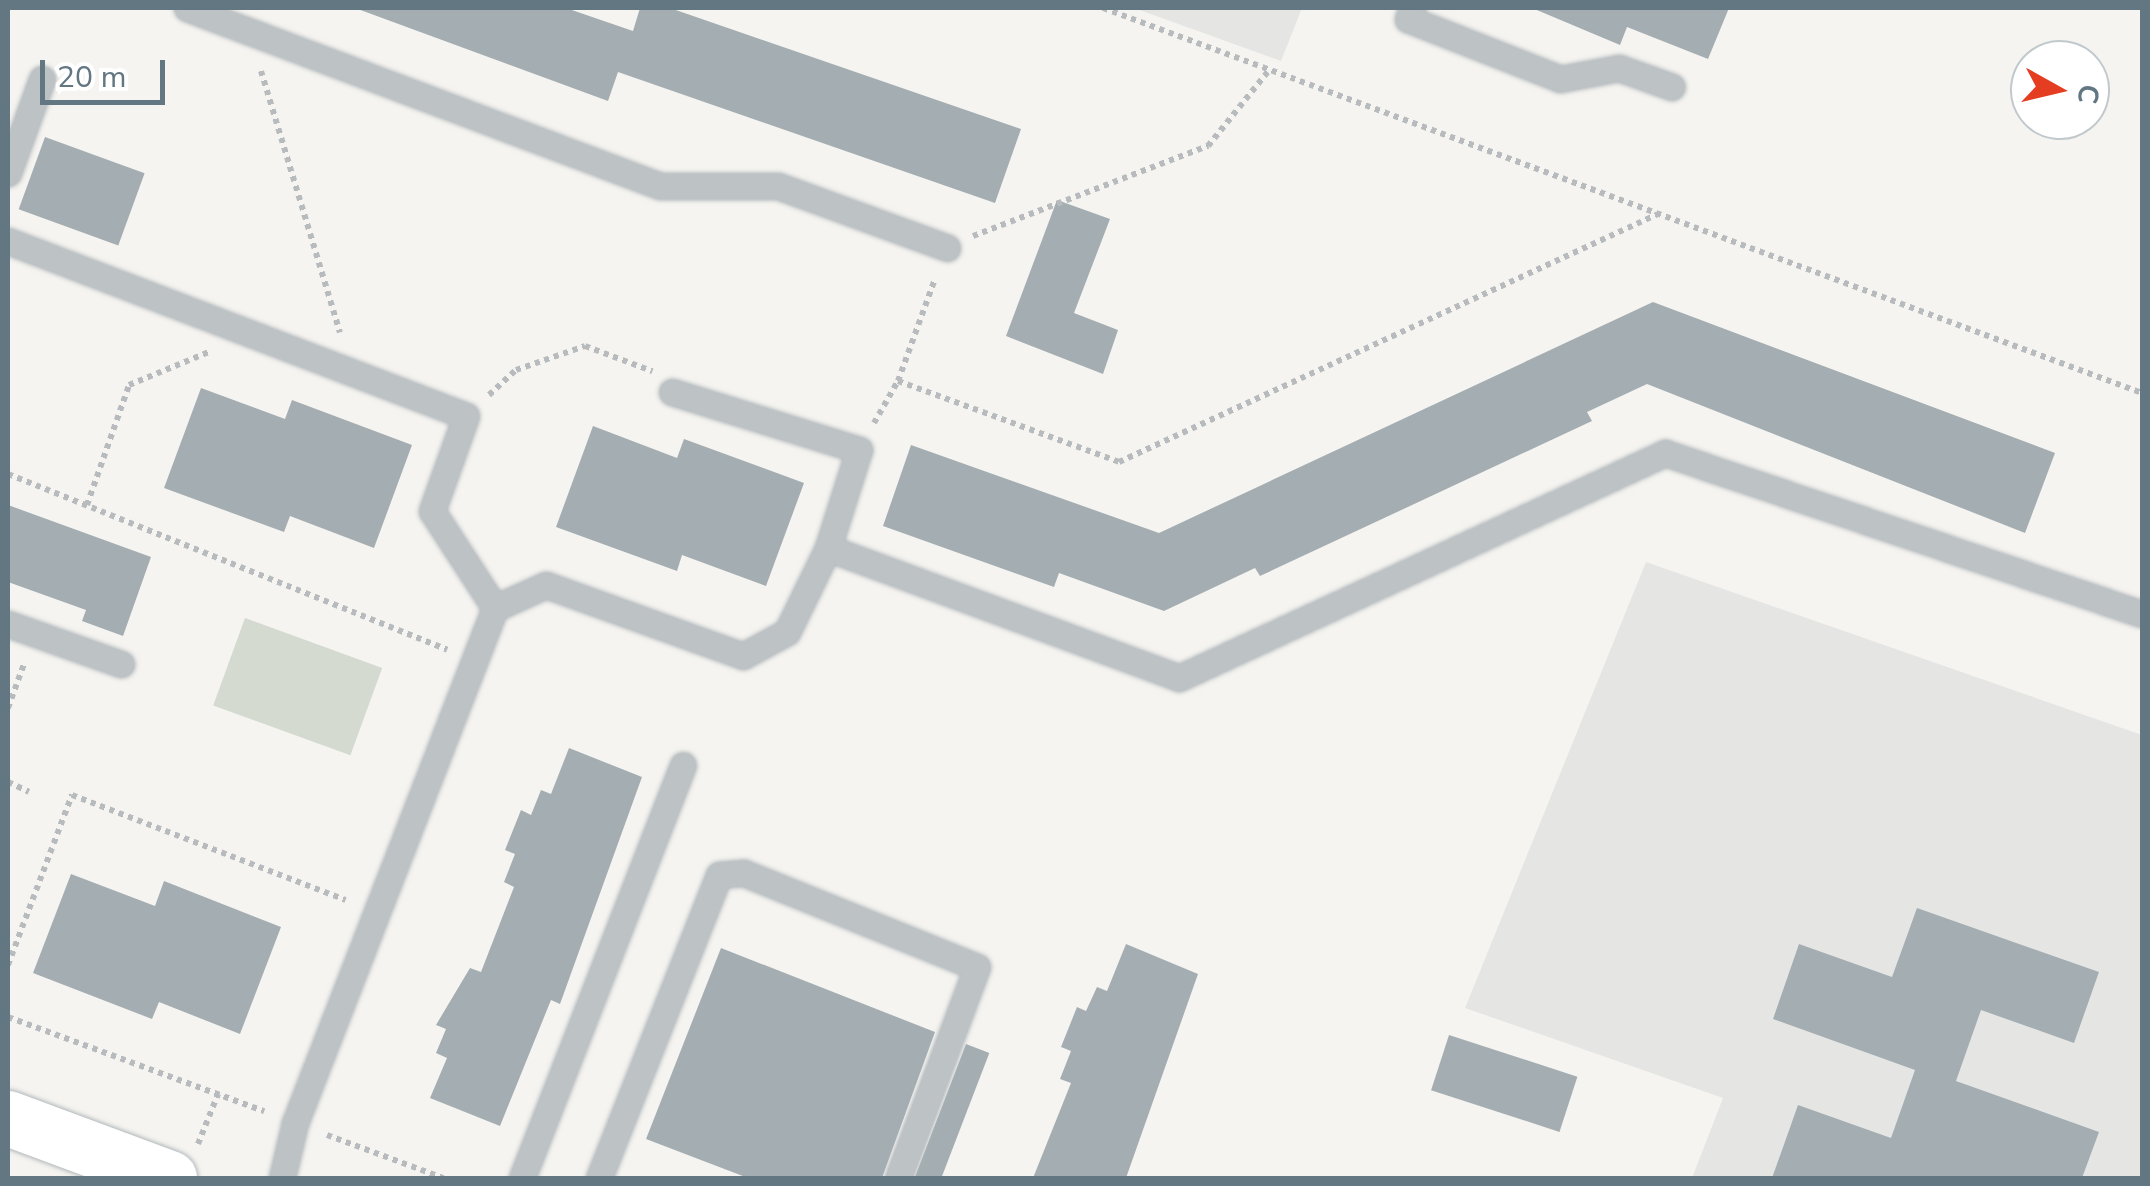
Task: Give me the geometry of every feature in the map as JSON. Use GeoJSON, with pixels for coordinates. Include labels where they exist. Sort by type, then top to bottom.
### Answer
{"type":"FeatureCollection","features":[{"type":"Feature","properties":{"kind":"main road"},"geometry":{"type":"LineString","coordinates":[[10,1127],[180,1170]]}},
{"type":"Feature","properties":{"kind":"lane"},"geometry":{"type":"LineString","coordinates":[[187,8],[660,186],[778,186],[946,248]]}},
{"type":"Feature","properties":{"kind":"lane"},"geometry":{"type":"LineString","coordinates":[[1412,8],[1408,19],[1560,79],[1619,68],[1672,86]]}},
{"type":"Feature","properties":{"kind":"lane"},"geometry":{"type":"LineString","coordinates":[[8,173],[42,80]]}},
{"type":"Feature","properties":{"kind":"lane"},"geometry":{"type":"LineString","coordinates":[[8,241],[247,336],[466,416],[432,511],[496,608]]}},
{"type":"Feature","properties":{"kind":"lane"},"geometry":{"type":"LineString","coordinates":[[282,1178],[295,1123],[496,608],[546,585],[743,656],[787,632],[828,548],[858,450],[672,392]]}},
{"type":"Feature","properties":{"kind":"lane"},"geometry":{"type":"LineString","coordinates":[[828,548],[1179,678],[1665,453],[2142,614]]}},
{"type":"Feature","properties":{"kind":"lane"},"geometry":{"type":"LineString","coordinates":[[8,624],[121,664]]}},
{"type":"Feature","properties":{"kind":"lane"},"geometry":{"type":"LineString","coordinates":[[522,1178],[682,764]]}},
{"type":"Feature","properties":{"kind":"lane"},"geometry":{"type":"LineString","coordinates":[[598,1178],[719,875],[744,873],[976,967],[898,1178]]}},
{"type":"Feature","properties":{"kind":"path"},"geometry":{"type":"LineString","coordinates":[[1103,8],[2142,393]]}},
{"type":"Feature","properties":{"kind":"path"},"geometry":{"type":"LineString","coordinates":[[249,32],[353,375]]}},
{"type":"Feature","properties":{"kind":"path"},"geometry":{"type":"LineString","coordinates":[[858,450],[898,381],[946,248],[1208,146],[1270,69]]}},
{"type":"Feature","properties":{"kind":"path"},"geometry":{"type":"LineString","coordinates":[[898,381],[1119,462],[1659,213]]}},
{"type":"Feature","properties":{"kind":"path"},"geometry":{"type":"LineString","coordinates":[[87,506],[129,385],[247,336]]}},
{"type":"Feature","properties":{"kind":"path"},"geometry":{"type":"LineString","coordinates":[[466,416],[516,370],[585,346],[644,362],[672,392]]}},
{"type":"Feature","properties":{"kind":"path"},"geometry":{"type":"LineString","coordinates":[[8,474],[452,653]]}},
{"type":"Feature","properties":{"kind":"path"},"geometry":{"type":"LineString","coordinates":[[8,708],[36,634]]}},
{"type":"Feature","properties":{"kind":"path"},"geometry":{"type":"LineString","coordinates":[[8,782],[29,792]]}},
{"type":"Feature","properties":{"kind":"path"},"geometry":{"type":"LineString","coordinates":[[8,964],[72,796],[355,903]]}},
{"type":"Feature","properties":{"kind":"path"},"geometry":{"type":"LineString","coordinates":[[8,1017],[443,1178]]}},
{"type":"Feature","properties":{"kind":"path"},"geometry":{"type":"LineString","coordinates":[[180,1170],[218,1094]]}},
{"type":"Feature","properties":{"kind":"shaded area"},"geometry":{"type":"Polygon","coordinates":[[[1134,8],[1302,8],[1281,61],[1134,8]]]}},
{"type":"Feature","properties":{"kind":"shaded area"},"geometry":{"type":"Polygon","coordinates":[[[1646,562],[2142,735],[2142,1178],[1692,1178],[1723,1098],[1465,1008],[1646,562]]]}},
{"type":"Feature","properties":{"kind":"shaded area"},"geometry":{"type":"Polygon","coordinates":[[[245,618],[382,668],[350,755],[213,705],[245,618]]]}},
{"type":"Feature","properties":{"kind":"building"},"geometry":{"type":"Polygon","coordinates":[[[355,8],[566,8],[633,31],[640,8],[670,8],[1021,129],[995,203],[618,72],[608,101],[355,8]]]}},
{"type":"Feature","properties":{"kind":"building"},"geometry":{"type":"Polygon","coordinates":[[[1532,8],[1729,8],[1708,59],[1627,27],[1620,45],[1532,8]]]}},
{"type":"Feature","properties":{"kind":"building"},"geometry":{"type":"Polygon","coordinates":[[[45,137],[145,173],[118,246],[19,209],[45,137]]]}},
{"type":"Feature","properties":{"kind":"building"},"geometry":{"type":"Polygon","coordinates":[[[1057,200],[1110,219],[1074,313],[1118,330],[1103,374],[1006,336],[1057,200]]]}},
{"type":"Feature","properties":{"kind":"building"},"geometry":{"type":"Polygon","coordinates":[[[1653,302],[2055,453],[2025,533],[1647,384],[1587,412],[1592,421],[1260,576],[1255,568],[1164,611],[1059,573],[1054,587],[883,526],[911,445],[1159,533],[1653,302]]]}},
{"type":"Feature","properties":{"kind":"building"},"geometry":{"type":"Polygon","coordinates":[[[201,388],[285,419],[292,400],[412,445],[374,548],[290,516],[284,532],[164,488],[201,388]]]}},
{"type":"Feature","properties":{"kind":"building"},"geometry":{"type":"Polygon","coordinates":[[[593,426],[677,458],[684,439],[804,483],[766,586],[682,555],[677,571],[556,527],[593,426]]]}},
{"type":"Feature","properties":{"kind":"building"},"geometry":{"type":"Polygon","coordinates":[[[8,505],[151,557],[123,636],[82,621],[86,610],[8,582],[8,505]]]}},
{"type":"Feature","properties":{"kind":"building"},"geometry":{"type":"Polygon","coordinates":[[[569,748],[642,777],[560,1004],[551,1000],[500,1126],[430,1098],[447,1058],[436,1053],[446,1029],[436,1025],[470,968],[481,972],[514,887],[504,882],[515,854],[505,850],[521,810],[531,815],[541,790],[551,794],[569,748]]]}},
{"type":"Feature","properties":{"kind":"building"},"geometry":{"type":"Polygon","coordinates":[[[71,874],[155,906],[164,881],[281,927],[240,1034],[159,1002],[152,1019],[33,973],[71,874]]]}},
{"type":"Feature","properties":{"kind":"building"},"geometry":{"type":"Polygon","coordinates":[[[1917,908],[2099,972],[2074,1043],[1981,1010],[1956,1081],[2099,1132],[2082,1178],[1772,1178],[1798,1105],[1891,1138],[1915,1070],[1773,1019],[1799,944],[1892,977],[1917,908]]]}},
{"type":"Feature","properties":{"kind":"building"},"geometry":{"type":"Polygon","coordinates":[[[1126,944],[1198,974],[1126,1178],[1033,1178],[1071,1083],[1060,1079],[1071,1051],[1061,1047],[1077,1007],[1086,1011],[1097,987],[1107,991],[1126,944]]]}},
{"type":"Feature","properties":{"kind":"building"},"geometry":{"type":"Polygon","coordinates":[[[721,948],[935,1032],[882,1178],[748,1178],[646,1139],[721,948]]]}},
{"type":"Feature","properties":{"kind":"building"},"geometry":{"type":"Polygon","coordinates":[[[1449,1035],[1577,1077],[1559,1132],[1431,1090],[1449,1035]]]}},
{"type":"Feature","properties":{"kind":"building"},"geometry":{"type":"Polygon","coordinates":[[[966,1044],[989,1053],[941,1178],[915,1178],[966,1044]]]}}]}
